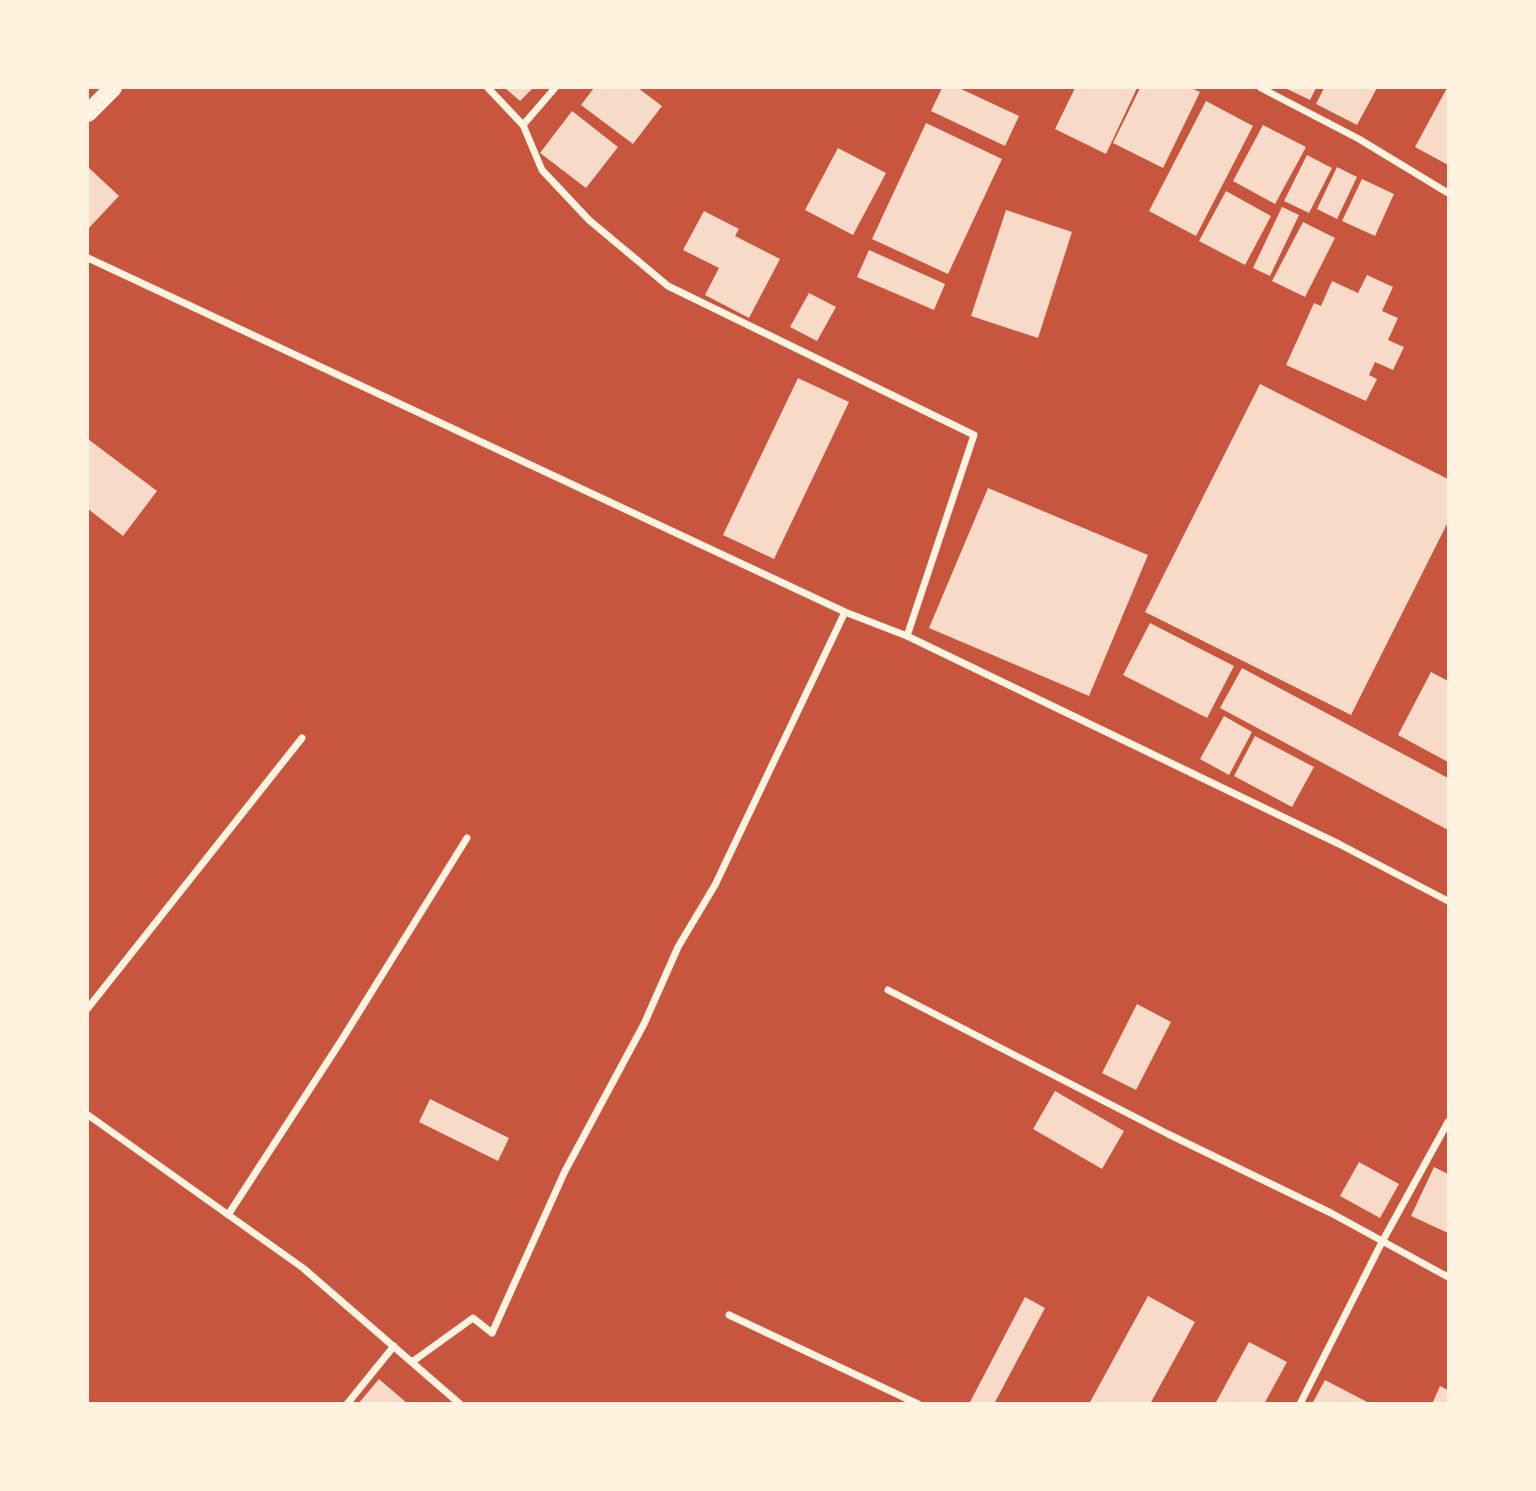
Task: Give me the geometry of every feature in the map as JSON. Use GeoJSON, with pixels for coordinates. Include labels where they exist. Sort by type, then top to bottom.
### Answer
{"type":"FeatureCollection","features":[{"type":"Feature","properties":{"kind":"main road"},"geometry":{"type":"LineString","coordinates":[[88,113],[113,88]]}},
{"type":"Feature","properties":{"kind":"street"},"geometry":{"type":"LineString","coordinates":[[488,88],[523,125],[542,170],[589,220],[668,286],[974,435],[907,636]]}},
{"type":"Feature","properties":{"kind":"street"},"geometry":{"type":"LineString","coordinates":[[523,125],[555,88]]}},
{"type":"Feature","properties":{"kind":"street"},"geometry":{"type":"LineString","coordinates":[[1261,88],[1359,139],[1448,193]]}},
{"type":"Feature","properties":{"kind":"street"},"geometry":{"type":"LineString","coordinates":[[88,258],[845,612],[907,636],[1339,844],[1448,901]]}},
{"type":"Feature","properties":{"kind":"street"},"geometry":{"type":"LineString","coordinates":[[412,1362],[473,1318],[492,1332],[565,1171],[644,1024],[678,947],[715,885],[845,612]]}},
{"type":"Feature","properties":{"kind":"street"},"geometry":{"type":"LineString","coordinates":[[88,1008],[302,738]]}},
{"type":"Feature","properties":{"kind":"street"},"geometry":{"type":"LineString","coordinates":[[228,1215],[298,1111],[467,838]]}},
{"type":"Feature","properties":{"kind":"street"},"geometry":{"type":"LineString","coordinates":[[888,990],[1168,1134],[1309,1202],[1448,1277]]}},
{"type":"Feature","properties":{"kind":"street"},"geometry":{"type":"LineString","coordinates":[[88,1115],[303,1268],[460,1404]]}},
{"type":"Feature","properties":{"kind":"street"},"geometry":{"type":"LineString","coordinates":[[1300,1404],[1382,1242],[1448,1122]]}},
{"type":"Feature","properties":{"kind":"street"},"geometry":{"type":"LineString","coordinates":[[729,1315],[918,1404]]}},
{"type":"Feature","properties":{"kind":"street"},"geometry":{"type":"LineString","coordinates":[[347,1404],[394,1346]]}},
{"type":"Feature","properties":{"kind":"building"},"geometry":{"type":"Polygon","coordinates":[[[505,88],[533,88],[520,101],[505,88]]]}},
{"type":"Feature","properties":{"kind":"building"},"geometry":{"type":"Polygon","coordinates":[[[594,88],[638,88],[662,106],[633,144],[581,105],[594,88]]]}},
{"type":"Feature","properties":{"kind":"building"},"geometry":{"type":"Polygon","coordinates":[[[942,88],[959,88],[1019,116],[1005,146],[931,111],[942,88]]]}},
{"type":"Feature","properties":{"kind":"building"},"geometry":{"type":"Polygon","coordinates":[[[1075,88],[1137,88],[1106,154],[1055,129],[1075,88]]]}},
{"type":"Feature","properties":{"kind":"building"},"geometry":{"type":"Polygon","coordinates":[[[1140,88],[1191,88],[1200,92],[1163,168],[1113,143],[1140,88]]]}},
{"type":"Feature","properties":{"kind":"building"},"geometry":{"type":"Polygon","coordinates":[[[1285,88],[1316,88],[1310,100],[1285,88]]]}},
{"type":"Feature","properties":{"kind":"building"},"geometry":{"type":"Polygon","coordinates":[[[1324,88],[1377,88],[1357,125],[1316,104],[1324,88]]]}},
{"type":"Feature","properties":{"kind":"building"},"geometry":{"type":"Polygon","coordinates":[[[1448,88],[1448,165],[1415,147],[1448,88]]]}},
{"type":"Feature","properties":{"kind":"building"},"geometry":{"type":"Polygon","coordinates":[[[1206,101],[1253,126],[1196,236],[1149,211],[1206,101]]]}},
{"type":"Feature","properties":{"kind":"building"},"geometry":{"type":"Polygon","coordinates":[[[572,111],[618,147],[586,188],[540,153],[572,111]]]}},
{"type":"Feature","properties":{"kind":"building"},"geometry":{"type":"Polygon","coordinates":[[[926,123],[1002,159],[948,274],[872,239],[926,123]]]}},
{"type":"Feature","properties":{"kind":"building"},"geometry":{"type":"Polygon","coordinates":[[[1263,125],[1306,147],[1275,204],[1233,181],[1263,125]]]}},
{"type":"Feature","properties":{"kind":"building"},"geometry":{"type":"Polygon","coordinates":[[[838,148],[886,173],[853,235],[805,210],[838,148]]]}},
{"type":"Feature","properties":{"kind":"building"},"geometry":{"type":"Polygon","coordinates":[[[1307,155],[1332,168],[1309,213],[1284,201],[1307,155]]]}},
{"type":"Feature","properties":{"kind":"building"},"geometry":{"type":"Polygon","coordinates":[[[88,167],[119,196],[88,229],[88,167]]]}},
{"type":"Feature","properties":{"kind":"building"},"geometry":{"type":"Polygon","coordinates":[[[1337,167],[1357,177],[1337,219],[1317,209],[1337,167]]]}},
{"type":"Feature","properties":{"kind":"building"},"geometry":{"type":"Polygon","coordinates":[[[1362,179],[1394,194],[1375,236],[1342,221],[1362,179]]]}},
{"type":"Feature","properties":{"kind":"building"},"geometry":{"type":"Polygon","coordinates":[[[1226,191],[1271,216],[1245,265],[1199,241],[1226,191]]]}},
{"type":"Feature","properties":{"kind":"building"},"geometry":{"type":"Polygon","coordinates":[[[1282,207],[1299,215],[1270,276],[1253,268],[1282,207]]]}},
{"type":"Feature","properties":{"kind":"building"},"geometry":{"type":"Polygon","coordinates":[[[1006,210],[1072,232],[1038,338],[971,316],[1006,210]]]}},
{"type":"Feature","properties":{"kind":"building"},"geometry":{"type":"Polygon","coordinates":[[[704,211],[739,229],[735,236],[780,259],[749,318],[705,295],[719,268],[683,250],[704,211]]]}},
{"type":"Feature","properties":{"kind":"building"},"geometry":{"type":"Polygon","coordinates":[[[1303,222],[1335,238],[1305,297],[1272,281],[1303,222]]]}},
{"type":"Feature","properties":{"kind":"building"},"geometry":{"type":"Polygon","coordinates":[[[869,250],[945,284],[934,310],[857,277],[869,250]]]}},
{"type":"Feature","properties":{"kind":"building"},"geometry":{"type":"Polygon","coordinates":[[[1367,275],[1393,287],[1382,311],[1398,318],[1388,340],[1404,347],[1393,370],[1375,362],[1369,375],[1377,379],[1366,401],[1286,365],[1314,303],[1321,306],[1332,281],[1358,293],[1367,275]]]}},
{"type":"Feature","properties":{"kind":"building"},"geometry":{"type":"Polygon","coordinates":[[[809,293],[836,307],[817,341],[790,327],[809,293]]]}},
{"type":"Feature","properties":{"kind":"building"},"geometry":{"type":"Polygon","coordinates":[[[798,378],[849,402],[774,559],[723,535],[798,378]]]}},
{"type":"Feature","properties":{"kind":"building"},"geometry":{"type":"Polygon","coordinates":[[[1260,384],[1448,479],[1448,522],[1351,715],[1145,612],[1260,384]]]}},
{"type":"Feature","properties":{"kind":"building"},"geometry":{"type":"Polygon","coordinates":[[[88,439],[157,491],[123,536],[88,509],[88,439]]]}},
{"type":"Feature","properties":{"kind":"building"},"geometry":{"type":"Polygon","coordinates":[[[988,488],[1148,555],[1089,696],[929,628],[988,488]]]}},
{"type":"Feature","properties":{"kind":"building"},"geometry":{"type":"Polygon","coordinates":[[[1150,623],[1234,666],[1207,718],[1123,675],[1150,623]]]}},
{"type":"Feature","properties":{"kind":"building"},"geometry":{"type":"Polygon","coordinates":[[[1242,668],[1448,778],[1448,830],[1220,708],[1242,668]]]}},
{"type":"Feature","properties":{"kind":"building"},"geometry":{"type":"Polygon","coordinates":[[[1431,672],[1448,681],[1448,762],[1398,735],[1431,672]]]}},
{"type":"Feature","properties":{"kind":"building"},"geometry":{"type":"Polygon","coordinates":[[[1224,716],[1252,732],[1229,775],[1200,759],[1224,716]]]}},
{"type":"Feature","properties":{"kind":"building"},"geometry":{"type":"Polygon","coordinates":[[[1255,736],[1314,767],[1292,807],[1234,776],[1255,736]]]}},
{"type":"Feature","properties":{"kind":"building"},"geometry":{"type":"Polygon","coordinates":[[[1137,1004],[1171,1022],[1136,1090],[1102,1073],[1137,1004]]]}},
{"type":"Feature","properties":{"kind":"building"},"geometry":{"type":"Polygon","coordinates":[[[1055,1091],[1124,1131],[1102,1169],[1033,1129],[1055,1091]]]}},
{"type":"Feature","properties":{"kind":"building"},"geometry":{"type":"Polygon","coordinates":[[[430,1099],[509,1138],[498,1161],[419,1122],[430,1099]]]}},
{"type":"Feature","properties":{"kind":"building"},"geometry":{"type":"Polygon","coordinates":[[[1359,1162],[1399,1184],[1380,1218],[1340,1196],[1359,1162]]]}},
{"type":"Feature","properties":{"kind":"building"},"geometry":{"type":"Polygon","coordinates":[[[1434,1167],[1448,1174],[1448,1233],[1411,1216],[1434,1167]]]}},
{"type":"Feature","properties":{"kind":"building"},"geometry":{"type":"Polygon","coordinates":[[[1148,1296],[1195,1322],[1150,1404],[1089,1404],[1148,1296]]]}},
{"type":"Feature","properties":{"kind":"building"},"geometry":{"type":"Polygon","coordinates":[[[1025,1297],[1045,1308],[994,1404],[969,1404],[1025,1297]]]}},
{"type":"Feature","properties":{"kind":"building"},"geometry":{"type":"Polygon","coordinates":[[[1249,1342],[1287,1362],[1264,1404],[1215,1404],[1249,1342]]]}},
{"type":"Feature","properties":{"kind":"building"},"geometry":{"type":"Polygon","coordinates":[[[379,1379],[408,1404],[358,1404],[379,1379]]]}},
{"type":"Feature","properties":{"kind":"building"},"geometry":{"type":"Polygon","coordinates":[[[1325,1380],[1371,1404],[1312,1404],[1325,1380]]]}},
{"type":"Feature","properties":{"kind":"building"},"geometry":{"type":"Polygon","coordinates":[[[1440,1386],[1448,1390],[1448,1404],[1432,1404],[1440,1386]]]}}]}
